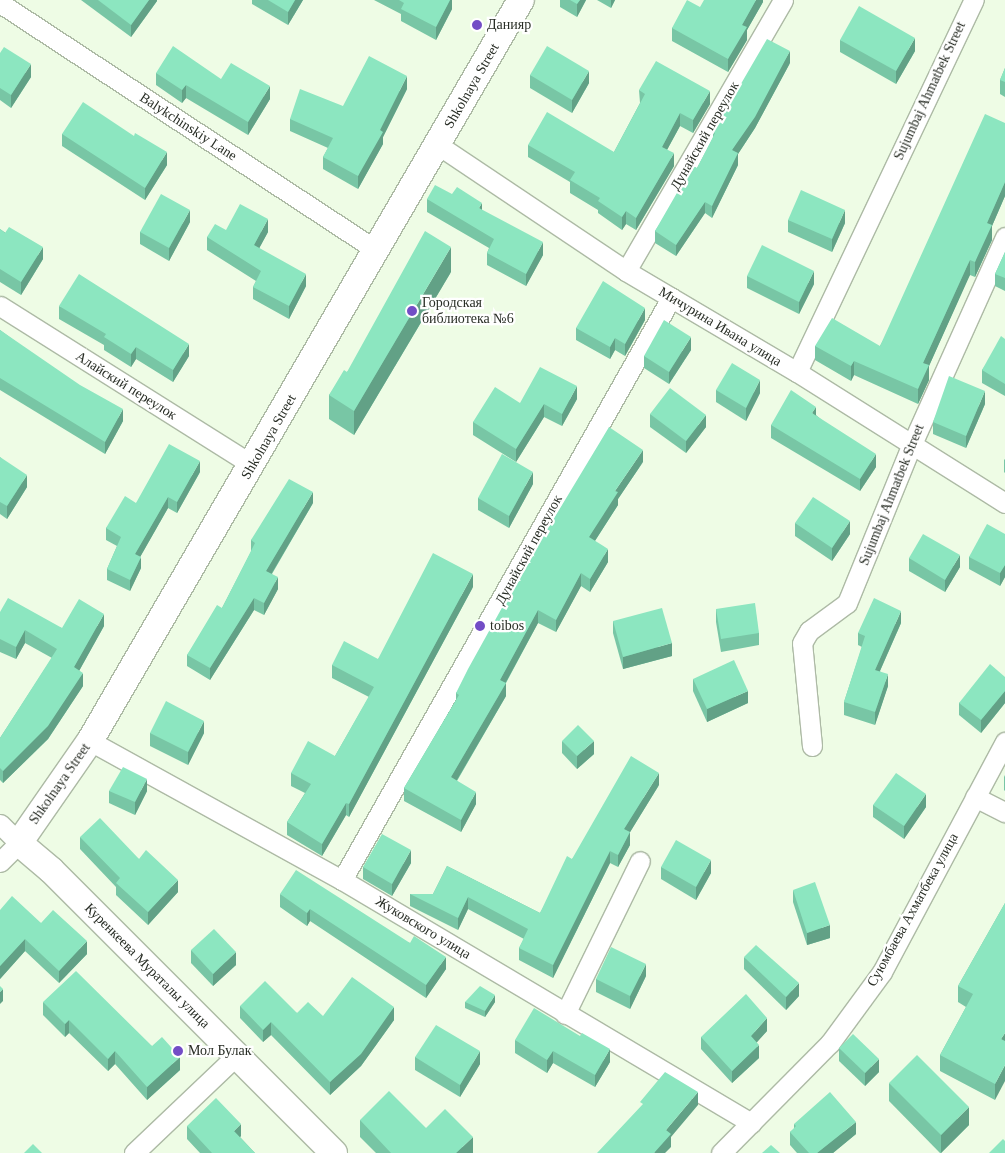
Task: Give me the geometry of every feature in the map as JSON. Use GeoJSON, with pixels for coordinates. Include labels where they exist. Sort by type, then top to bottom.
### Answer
{"type":"FeatureCollection","features":[{"type":"Feature","properties":{"kind":"street","name":"Shkolnaya Street"},"geometry":{"type":"LineString","coordinates":[[0,862],[19,843],[90,741],[377,251],[521,0]]}},
{"type":"Feature","properties":{"kind":"street","name":"Дунайский переулок"},"geometry":{"type":"LineString","coordinates":[[626,271],[783,0]]}},
{"type":"Feature","properties":{"kind":"street","name":"Sujumbaj Ahmatbek Street"},"geometry":{"type":"LineString","coordinates":[[797,372],[974,0]]}},
{"type":"Feature","properties":{"kind":"street","name":"Balykchinskiy Lane"},"geometry":{"type":"LineString","coordinates":[[0,3],[377,251]]}},
{"type":"Feature","properties":{"kind":"street","name":"Мичурина Ивана улица"},"geometry":{"type":"LineString","coordinates":[[438,145],[626,271],[797,372],[1005,503]]}},
{"type":"Feature","properties":{"kind":"street","name":"Sujumbaj Ahmatbek Street"},"geometry":{"type":"LineString","coordinates":[[812,746],[802,643],[809,631],[847,603],[912,444],[1005,237]]}},
{"type":"Feature","properties":{"kind":"street","name":"Дунайский переулок"},"geometry":{"type":"LineString","coordinates":[[342,880],[671,298]]}},
{"type":"Feature","properties":{"kind":"street","name":"Алайский переулок"},"geometry":{"type":"LineString","coordinates":[[0,306],[252,465]]}},
{"type":"Feature","properties":{"kind":"street","name":"Жуковского улица"},"geometry":{"type":"LineString","coordinates":[[90,741],[342,880],[751,1123]]}},
{"type":"Feature","properties":{"kind":"street","name":"Суюмбаева Ахматбека улица"},"geometry":{"type":"LineString","coordinates":[[720,1153],[830,1043],[882,972],[1005,742]]}},
{"type":"Feature","properties":{"kind":"street"},"geometry":{"type":"LineString","coordinates":[[975,797],[1005,812]]}},
{"type":"Feature","properties":{"kind":"street","name":"Куренкеева Мураталы улица"},"geometry":{"type":"LineString","coordinates":[[0,824],[51,870],[334,1153]]}},
{"type":"Feature","properties":{"kind":"street"},"geometry":{"type":"LineString","coordinates":[[566,1014],[640,861]]}},
{"type":"Feature","properties":{"kind":"street"},"geometry":{"type":"LineString","coordinates":[[134,1153],[237,1055]]}},
{"type":"Feature","properties":{"kind":"building"},"geometry":{"type":"Polygon","coordinates":[[[98,0],[149,0],[131,25],[98,0]]]}},
{"type":"Feature","properties":{"kind":"building"},"geometry":{"type":"Polygon","coordinates":[[[268,0],[295,0],[288,12],[268,0]]]}},
{"type":"Feature","properties":{"kind":"building"},"geometry":{"type":"Polygon","coordinates":[[[399,0],[450,0],[436,27],[401,9],[404,3],[399,0]]]}},
{"type":"Feature","properties":{"kind":"building"},"geometry":{"type":"Polygon","coordinates":[[[570,0],[580,0],[577,4],[570,0]]]}},
{"type":"Feature","properties":{"kind":"building"},"geometry":{"type":"Polygon","coordinates":[[[687,0],[700,7],[704,0],[756,0],[742,25],[747,27],[728,59],[672,28],[687,0]]]}},
{"type":"Feature","properties":{"kind":"building"},"geometry":{"type":"Polygon","coordinates":[[[859,6],[915,38],[896,71],[840,40],[859,6]]]}},
{"type":"Feature","properties":{"kind":"building"},"geometry":{"type":"Polygon","coordinates":[[[767,39],[790,51],[755,117],[732,150],[738,153],[712,206],[705,202],[676,245],[655,231],[693,165],[697,168],[715,133],[713,132],[767,39]]]}},
{"type":"Feature","properties":{"kind":"building"},"geometry":{"type":"Polygon","coordinates":[[[173,46],[221,79],[231,63],[270,86],[248,122],[186,85],[182,90],[156,73],[173,46]]]}},
{"type":"Feature","properties":{"kind":"building"},"geometry":{"type":"Polygon","coordinates":[[[547,46],[589,71],[572,100],[530,75],[547,46]]]}},
{"type":"Feature","properties":{"kind":"building"},"geometry":{"type":"Polygon","coordinates":[[[4,47],[31,64],[11,95],[0,88],[0,53],[4,47]]]}},
{"type":"Feature","properties":{"kind":"building"},"geometry":{"type":"Polygon","coordinates":[[[369,56],[407,76],[380,130],[383,132],[358,176],[323,157],[333,138],[290,119],[300,89],[343,106],[369,56]]]}},
{"type":"Feature","properties":{"kind":"building"},"geometry":{"type":"Polygon","coordinates":[[[656,61],[710,91],[693,120],[680,113],[662,147],[674,153],[636,218],[626,211],[622,217],[598,201],[600,198],[570,180],[575,172],[528,145],[547,112],[614,152],[645,94],[639,90],[656,61]]]}},
{"type":"Feature","properties":{"kind":"building"},"geometry":{"type":"Polygon","coordinates":[[[1005,68],[1005,82],[1000,80],[1005,68]]]}},
{"type":"Feature","properties":{"kind":"building"},"geometry":{"type":"Polygon","coordinates":[[[83,102],[134,136],[135,133],[167,152],[145,188],[62,134],[83,102]]]}},
{"type":"Feature","properties":{"kind":"building"},"geometry":{"type":"Polygon","coordinates":[[[985,114],[1005,123],[1005,182],[987,223],[992,225],[975,262],[970,260],[968,264],[923,363],[929,365],[918,389],[854,361],[851,366],[815,346],[832,318],[880,346],[985,114]]]}},
{"type":"Feature","properties":{"kind":"building"},"geometry":{"type":"Polygon","coordinates":[[[435,185],[452,194],[457,187],[482,203],[479,208],[543,242],[526,274],[487,253],[494,239],[427,199],[435,185]]]}},
{"type":"Feature","properties":{"kind":"building"},"geometry":{"type":"Polygon","coordinates":[[[801,190],[845,210],[832,239],[788,220],[801,190]]]}},
{"type":"Feature","properties":{"kind":"building"},"geometry":{"type":"Polygon","coordinates":[[[161,194],[190,210],[169,248],[140,232],[161,194]]]}},
{"type":"Feature","properties":{"kind":"building"},"geometry":{"type":"Polygon","coordinates":[[[240,204],[268,219],[254,245],[306,274],[289,306],[253,287],[261,271],[207,237],[215,224],[226,230],[240,204]]]}},
{"type":"Feature","properties":{"kind":"building"},"geometry":{"type":"Polygon","coordinates":[[[9,227],[43,247],[21,282],[0,269],[0,229],[5,233],[9,227]]]}},
{"type":"Feature","properties":{"kind":"building"},"geometry":{"type":"Polygon","coordinates":[[[425,231],[451,247],[354,411],[329,395],[344,370],[347,372],[425,231]]]}},
{"type":"Feature","properties":{"kind":"building"},"geometry":{"type":"Polygon","coordinates":[[[762,245],[814,271],[799,302],[747,276],[762,245]]]}},
{"type":"Feature","properties":{"kind":"building"},"geometry":{"type":"Polygon","coordinates":[[[1005,252],[1005,278],[995,274],[1005,252]]]}},
{"type":"Feature","properties":{"kind":"building"},"geometry":{"type":"Polygon","coordinates":[[[79,274],[189,344],[173,370],[136,347],[131,354],[104,337],[106,334],[59,306],[79,274]]]}},
{"type":"Feature","properties":{"kind":"building"},"geometry":{"type":"Polygon","coordinates":[[[603,281],[645,308],[625,344],[615,338],[610,347],[576,328],[603,281]]]}},
{"type":"Feature","properties":{"kind":"building"},"geometry":{"type":"Polygon","coordinates":[[[664,320],[691,337],[669,372],[644,356],[664,320]]]}},
{"type":"Feature","properties":{"kind":"building"},"geometry":{"type":"Polygon","coordinates":[[[0,330],[80,385],[123,409],[105,442],[0,378],[0,330]]]}},
{"type":"Feature","properties":{"kind":"building"},"geometry":{"type":"Polygon","coordinates":[[[1001,336],[1005,339],[1005,384],[982,370],[1001,336]]]}},
{"type":"Feature","properties":{"kind":"building"},"geometry":{"type":"Polygon","coordinates":[[[732,363],[760,380],[746,408],[716,390],[732,363]]]}},
{"type":"Feature","properties":{"kind":"building"},"geometry":{"type":"Polygon","coordinates":[[[540,367],[577,386],[562,414],[544,404],[516,449],[473,422],[495,387],[520,403],[540,367]]]}},
{"type":"Feature","properties":{"kind":"building"},"geometry":{"type":"Polygon","coordinates":[[[949,376],[985,391],[966,436],[933,422],[949,376]]]}},
{"type":"Feature","properties":{"kind":"building"},"geometry":{"type":"Polygon","coordinates":[[[670,388],[706,415],[686,441],[650,414],[670,388]]]}},
{"type":"Feature","properties":{"kind":"building"},"geometry":{"type":"Polygon","coordinates":[[[791,390],[816,407],[812,413],[876,454],[860,479],[771,425],[791,390]]]}},
{"type":"Feature","properties":{"kind":"building"},"geometry":{"type":"Polygon","coordinates":[[[609,427],[643,450],[615,491],[618,492],[589,537],[608,549],[590,579],[581,573],[556,620],[538,610],[500,680],[506,683],[451,777],[476,792],[461,820],[404,788],[459,695],[456,693],[468,669],[524,568],[609,427]]]}},
{"type":"Feature","properties":{"kind":"building"},"geometry":{"type":"Polygon","coordinates":[[[169,444],[200,461],[177,502],[168,497],[135,554],[141,557],[130,580],[107,569],[121,537],[106,528],[125,496],[136,503],[169,444]]]}},
{"type":"Feature","properties":{"kind":"building"},"geometry":{"type":"Polygon","coordinates":[[[502,454],[533,472],[509,516],[478,498],[502,454]]]}},
{"type":"Feature","properties":{"kind":"building"},"geometry":{"type":"Polygon","coordinates":[[[0,457],[27,475],[7,506],[0,502],[0,457]]]}},
{"type":"Feature","properties":{"kind":"building"},"geometry":{"type":"Polygon","coordinates":[[[289,479],[313,492],[266,571],[278,577],[264,603],[254,598],[210,668],[187,655],[217,605],[222,608],[255,543],[251,540],[289,479]]]}},
{"type":"Feature","properties":{"kind":"building"},"geometry":{"type":"Polygon","coordinates":[[[813,497],[850,521],[832,548],[795,523],[813,497]]]}},
{"type":"Feature","properties":{"kind":"building"},"geometry":{"type":"Polygon","coordinates":[[[987,524],[1005,534],[1005,565],[1000,573],[969,557],[987,524]]]}},
{"type":"Feature","properties":{"kind":"building"},"geometry":{"type":"Polygon","coordinates":[[[923,534],[960,555],[945,580],[909,558],[923,534]]]}},
{"type":"Feature","properties":{"kind":"building"},"geometry":{"type":"Polygon","coordinates":[[[433,553],[473,574],[349,804],[346,803],[322,844],[287,822],[311,784],[291,773],[308,741],[335,756],[374,687],[332,665],[344,641],[378,659],[433,553]]]}},
{"type":"Feature","properties":{"kind":"building"},"geometry":{"type":"Polygon","coordinates":[[[8,598],[62,628],[79,599],[104,614],[74,667],[83,673],[48,726],[3,771],[0,768],[0,738],[57,649],[25,630],[16,647],[0,639],[0,612],[8,598]]]}},
{"type":"Feature","properties":{"kind":"building"},"geometry":{"type":"Polygon","coordinates":[[[874,598],[901,611],[875,670],[888,674],[875,712],[844,702],[865,636],[858,633],[874,598]]]}},
{"type":"Feature","properties":{"kind":"building"},"geometry":{"type":"Polygon","coordinates":[[[755,603],[759,633],[721,639],[716,609],[755,603]]]}},
{"type":"Feature","properties":{"kind":"building"},"geometry":{"type":"Polygon","coordinates":[[[662,608],[672,643],[623,657],[613,621],[662,608]]]}},
{"type":"Feature","properties":{"kind":"building"},"geometry":{"type":"Polygon","coordinates":[[[734,660],[748,691],[707,709],[693,679],[734,660]]]}},
{"type":"Feature","properties":{"kind":"building"},"geometry":{"type":"Polygon","coordinates":[[[990,664],[1005,677],[1005,691],[981,720],[959,703],[990,664]]]}},
{"type":"Feature","properties":{"kind":"building"},"geometry":{"type":"Polygon","coordinates":[[[166,701],[204,721],[188,752],[150,733],[166,701]]]}},
{"type":"Feature","properties":{"kind":"building"},"geometry":{"type":"Polygon","coordinates":[[[578,725],[594,741],[577,756],[562,741],[578,725]]]}},
{"type":"Feature","properties":{"kind":"building"},"geometry":{"type":"Polygon","coordinates":[[[631,756],[659,773],[624,829],[630,832],[618,855],[610,851],[553,965],[519,948],[528,929],[468,897],[458,918],[410,894],[433,894],[447,866],[540,913],[567,856],[572,859],[631,756]]]}},
{"type":"Feature","properties":{"kind":"building"},"geometry":{"type":"Polygon","coordinates":[[[123,767],[147,779],[135,802],[109,791],[123,767]]]}},
{"type":"Feature","properties":{"kind":"building"},"geometry":{"type":"Polygon","coordinates":[[[896,773],[926,794],[904,826],[873,805],[896,773]]]}},
{"type":"Feature","properties":{"kind":"building"},"geometry":{"type":"Polygon","coordinates":[[[100,818],[139,859],[146,850],[178,880],[148,912],[116,883],[120,878],[80,837],[100,818]]]}},
{"type":"Feature","properties":{"kind":"building"},"geometry":{"type":"Polygon","coordinates":[[[382,834],[411,850],[392,884],[363,867],[382,834]]]}},
{"type":"Feature","properties":{"kind":"building"},"geometry":{"type":"Polygon","coordinates":[[[676,840],[711,860],[696,887],[661,867],[676,840]]]}},
{"type":"Feature","properties":{"kind":"building"},"geometry":{"type":"Polygon","coordinates":[[[296,870],[410,943],[414,936],[446,957],[426,985],[310,909],[307,913],[280,894],[296,870]]]}},
{"type":"Feature","properties":{"kind":"building"},"geometry":{"type":"Polygon","coordinates":[[[815,882],[830,925],[807,933],[793,890],[815,882]]]}},
{"type":"Feature","properties":{"kind":"building"},"geometry":{"type":"Polygon","coordinates":[[[12,896],[41,923],[53,910],[87,941],[59,971],[25,939],[0,966],[0,910],[12,896]]]}},
{"type":"Feature","properties":{"kind":"building"},"geometry":{"type":"Polygon","coordinates":[[[1005,903],[1005,1033],[1001,1039],[1005,1041],[1005,1065],[995,1084],[940,1055],[973,994],[958,986],[1005,903]]]}},
{"type":"Feature","properties":{"kind":"building"},"geometry":{"type":"Polygon","coordinates":[[[214,929],[236,952],[213,974],[191,950],[214,929]]]}},
{"type":"Feature","properties":{"kind":"building"},"geometry":{"type":"Polygon","coordinates":[[[756,945],[799,983],[786,997],[744,957],[756,945]]]}},
{"type":"Feature","properties":{"kind":"building"},"geometry":{"type":"Polygon","coordinates":[[[611,947],[646,964],[630,996],[596,979],[611,947]]]}},
{"type":"Feature","properties":{"kind":"building"},"geometry":{"type":"Polygon","coordinates":[[[76,971],[152,1046],[162,1037],[180,1057],[147,1087],[115,1051],[108,1059],[69,1020],[65,1024],[43,1002],[76,971]]]}},
{"type":"Feature","properties":{"kind":"building"},"geometry":{"type":"Polygon","coordinates":[[[352,977],[394,1007],[361,1054],[330,1082],[271,1022],[263,1030],[240,1006],[265,981],[297,1013],[308,1002],[323,1016],[352,977]]]}},
{"type":"Feature","properties":{"kind":"building"},"geometry":{"type":"Polygon","coordinates":[[[480,986],[495,995],[485,1011],[465,1002],[480,986]]]}},
{"type":"Feature","properties":{"kind":"building"},"geometry":{"type":"Polygon","coordinates":[[[746,994],[767,1018],[751,1036],[759,1045],[732,1071],[701,1037],[746,994]]]}},
{"type":"Feature","properties":{"kind":"building"},"geometry":{"type":"Polygon","coordinates":[[[534,1008],[580,1036],[582,1033],[610,1049],[595,1075],[553,1051],[547,1060],[515,1040],[534,1008]]]}},
{"type":"Feature","properties":{"kind":"building"},"geometry":{"type":"Polygon","coordinates":[[[436,1025],[480,1051],[460,1085],[415,1057],[436,1025]]]}},
{"type":"Feature","properties":{"kind":"building"},"geometry":{"type":"Polygon","coordinates":[[[853,1034],[879,1059],[865,1073],[839,1048],[853,1034]]]}},
{"type":"Feature","properties":{"kind":"building"},"geometry":{"type":"Polygon","coordinates":[[[917,1055],[969,1107],[941,1135],[889,1083],[917,1055]]]}},
{"type":"Feature","properties":{"kind":"building"},"geometry":{"type":"Polygon","coordinates":[[[665,1072],[698,1092],[666,1130],[671,1134],[654,1153],[597,1153],[643,1104],[640,1102],[665,1072]]]}},
{"type":"Feature","properties":{"kind":"building"},"geometry":{"type":"Polygon","coordinates":[[[389,1091],[426,1128],[445,1109],[473,1137],[456,1153],[391,1153],[360,1120],[389,1091]]]}},
{"type":"Feature","properties":{"kind":"building"},"geometry":{"type":"Polygon","coordinates":[[[830,1092],[856,1122],[817,1153],[809,1153],[790,1132],[796,1126],[794,1124],[830,1092]]]}},
{"type":"Feature","properties":{"kind":"building"},"geometry":{"type":"Polygon","coordinates":[[[216,1098],[241,1124],[234,1131],[255,1153],[212,1153],[187,1126],[216,1098]]]}},
{"type":"Feature","properties":{"kind":"building"},"geometry":{"type":"Polygon","coordinates":[[[1003,1139],[1005,1141],[1005,1153],[989,1153],[1003,1139]]]}},
{"type":"Feature","properties":{"kind":"building"},"geometry":{"type":"Polygon","coordinates":[[[33,1144],[42,1153],[24,1153],[33,1144]]]}},
{"type":"Feature","properties":{"kind":"building"},"geometry":{"type":"Polygon","coordinates":[[[771,1145],[780,1153],[762,1153],[771,1145]]]}},
{"type":"Feature","properties":{"kind":"place","name":"Данияр"},"geometry":{"type":"Point","coordinates":[477,25]}},
{"type":"Feature","properties":{"kind":"place","name":"Городская библиотека №6"},"geometry":{"type":"Point","coordinates":[412,311]}},
{"type":"Feature","properties":{"kind":"place","name":"toibos"},"geometry":{"type":"Point","coordinates":[480,626]}},
{"type":"Feature","properties":{"kind":"place","name":"Мол Булак"},"geometry":{"type":"Point","coordinates":[178,1051]}}]}
